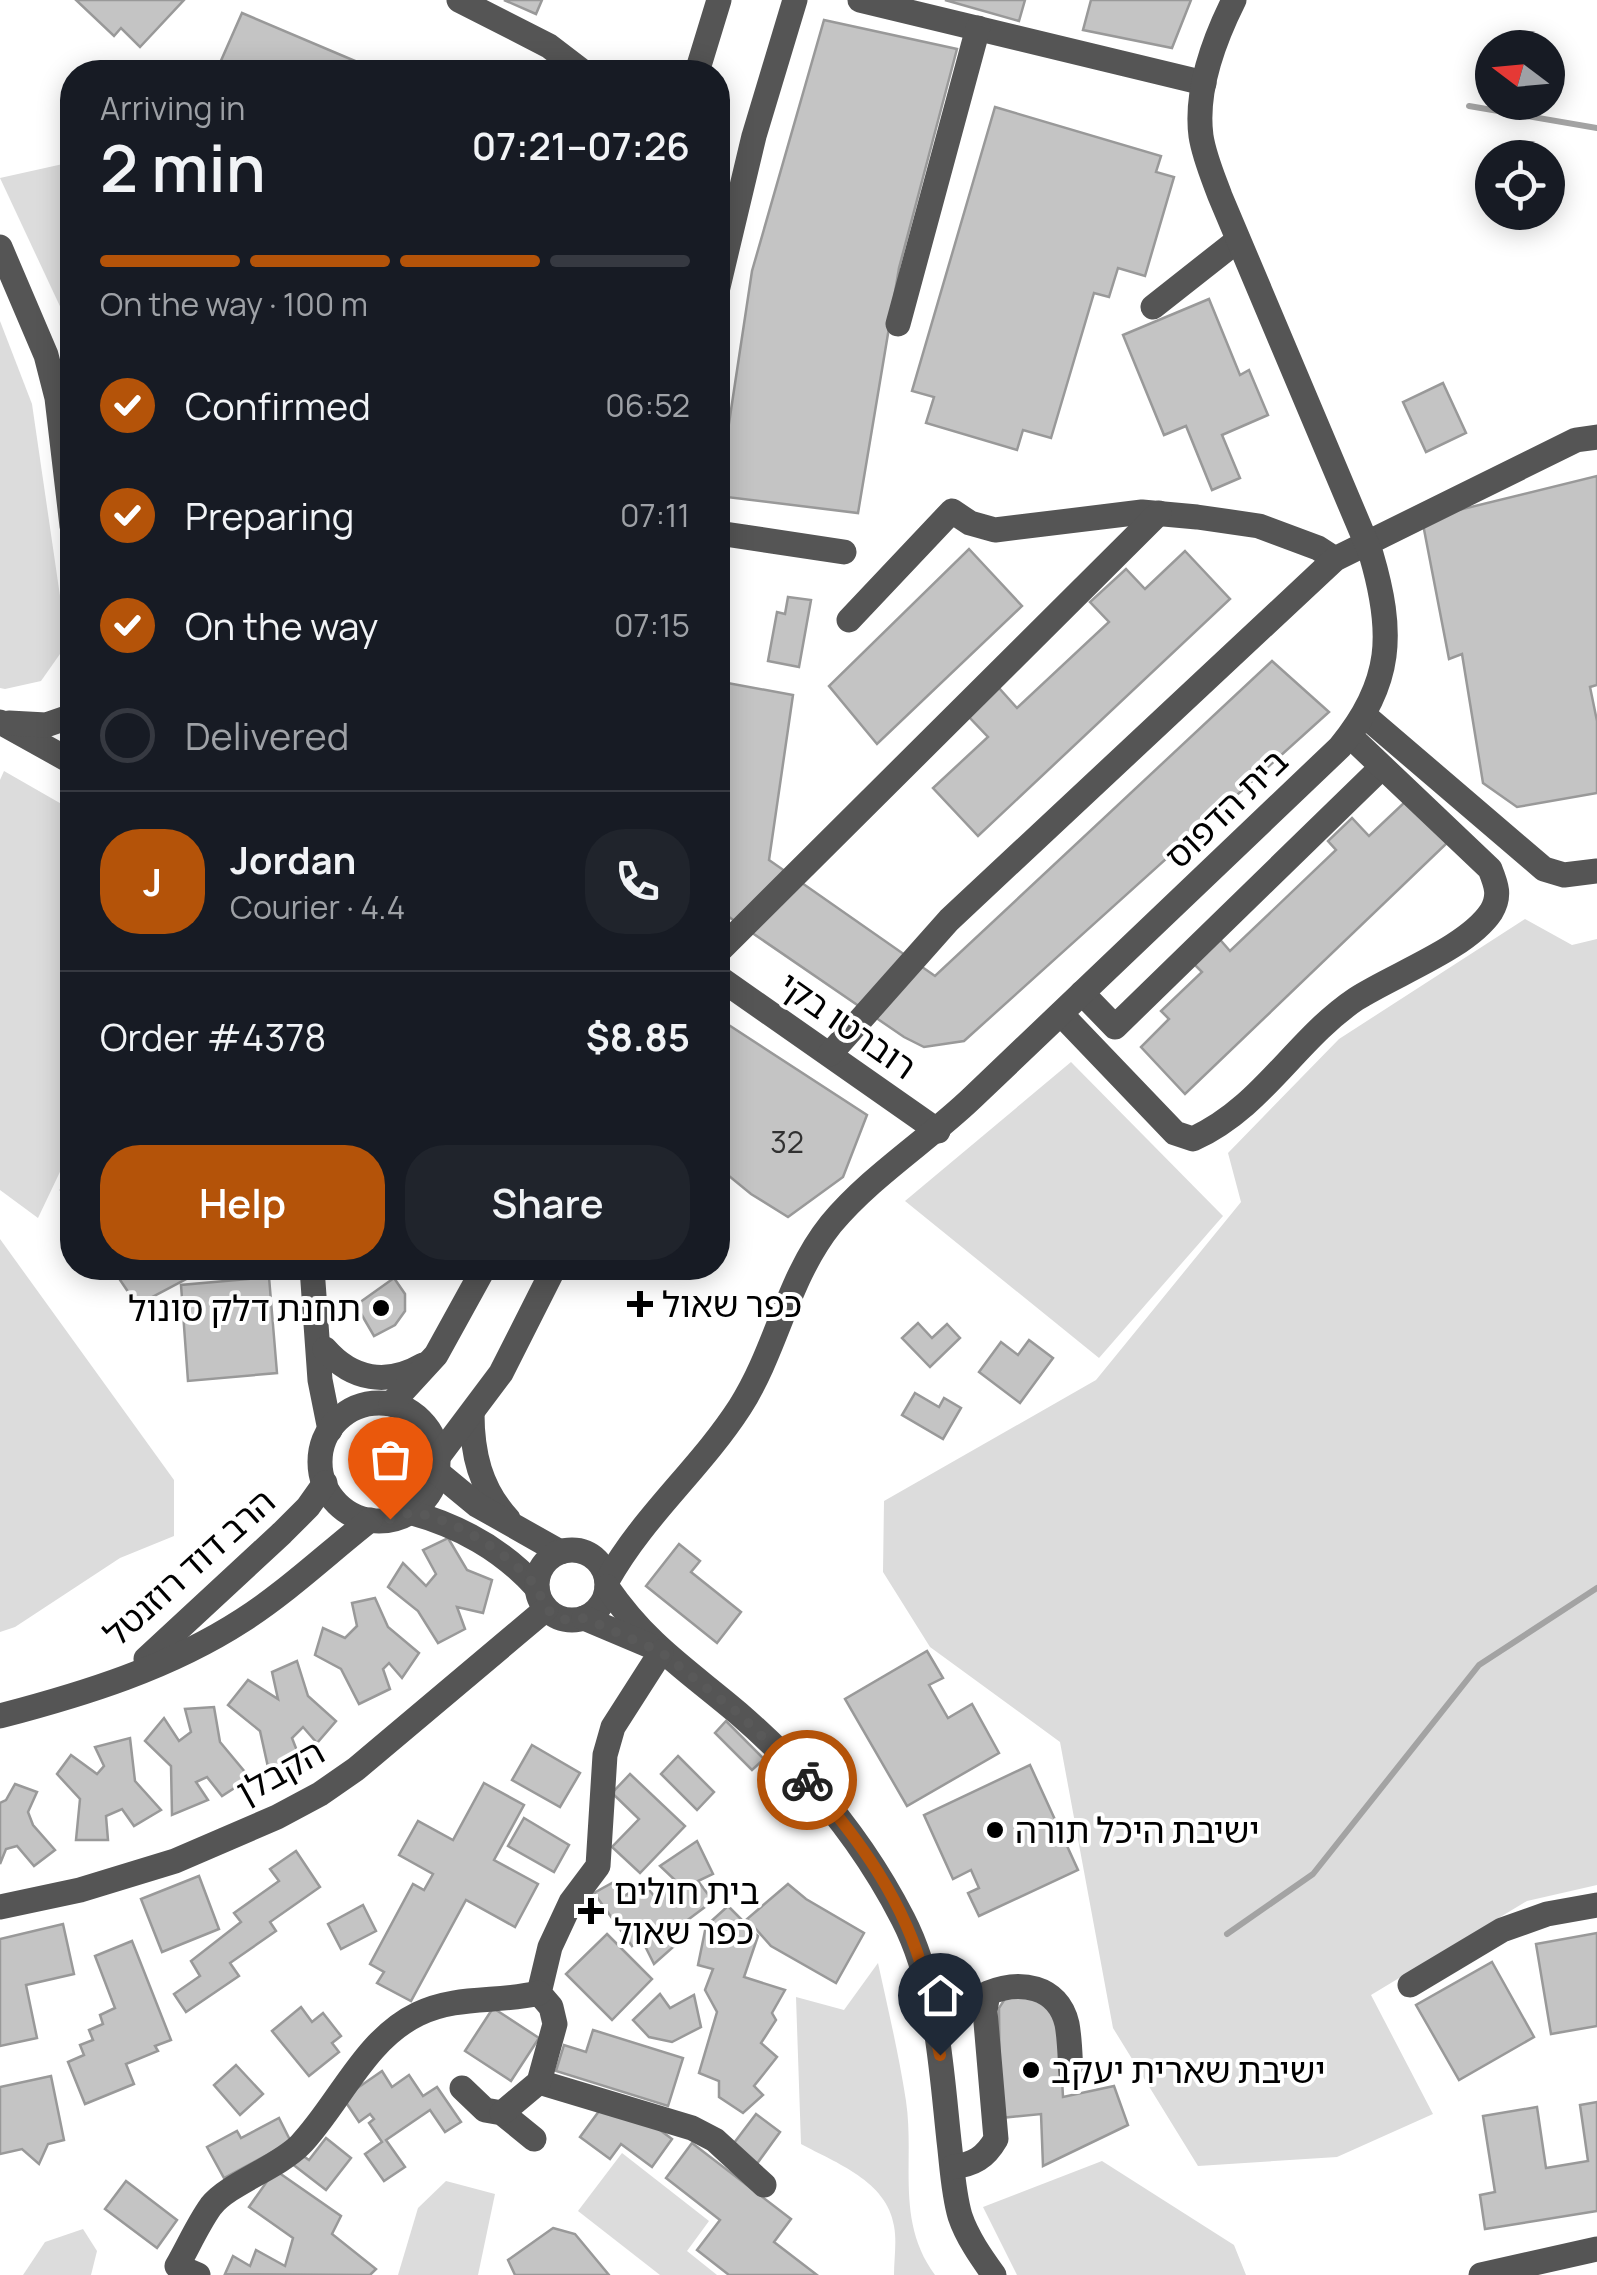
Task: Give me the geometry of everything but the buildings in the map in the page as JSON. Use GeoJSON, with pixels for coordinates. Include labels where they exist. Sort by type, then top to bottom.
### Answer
{"type":"FeatureCollection","features":[{"type":"Feature","properties":{"kind":"street"},"geometry":{"type":"LineString","coordinates":[[459,0],[548,46],[567,60]]}},
{"type":"Feature","properties":{"kind":"street"},"geometry":{"type":"LineString","coordinates":[[700,60],[718,0]]}},
{"type":"Feature","properties":{"kind":"street"},"geometry":{"type":"LineString","coordinates":[[730,237],[754,136],[795,0]]}},
{"type":"Feature","properties":{"kind":"street"},"geometry":{"type":"LineString","coordinates":[[860,0],[1204,83]]}},
{"type":"Feature","properties":{"kind":"street","name":"בית הדפוס"},"geometry":{"type":"LineString","coordinates":[[607,1584],[647,1520],[714,1443],[742,1403],[757,1376],[792,1287],[832,1224],[938,1131],[1082,994],[1357,726],[1375,696],[1385,650],[1382,594],[1365,542],[1238,240],[1201,139],[1204,83],[1234,0]]}},
{"type":"Feature","properties":{"kind":"street"},"geometry":{"type":"LineString","coordinates":[[898,324],[978,28]]}},
{"type":"Feature","properties":{"kind":"street"},"geometry":{"type":"LineString","coordinates":[[1153,307],[1238,240]]}},
{"type":"Feature","properties":{"kind":"street"},"geometry":{"type":"LineString","coordinates":[[0,247],[46,354],[60,424]]}},
{"type":"Feature","properties":{"kind":"street"},"geometry":{"type":"LineString","coordinates":[[830,1054],[949,920],[1335,559],[1576,440],[1597,437]]}},
{"type":"Feature","properties":{"kind":"street"},"geometry":{"type":"LineString","coordinates":[[849,620],[952,511],[970,523],[994,530],[1142,512],[1260,526],[1318,548],[1335,559]]}},
{"type":"Feature","properties":{"kind":"street"},"geometry":{"type":"LineString","coordinates":[[730,940],[1158,514]]}},
{"type":"Feature","properties":{"kind":"street"},"geometry":{"type":"LineString","coordinates":[[730,535],[844,552]]}},
{"type":"Feature","properties":{"kind":"street"},"geometry":{"type":"LineString","coordinates":[[0,721],[46,725],[60,720]]}},
{"type":"Feature","properties":{"kind":"street"},"geometry":{"type":"LineString","coordinates":[[0,721],[60,755]]}},
{"type":"Feature","properties":{"kind":"street"},"geometry":{"type":"LineString","coordinates":[[1060,1014],[1175,1134],[1193,1139],[1239,1114],[1352,1002],[1471,935],[1493,910],[1499,890],[1490,868],[1382,767],[1357,726]]}},
{"type":"Feature","properties":{"kind":"street"},"geometry":{"type":"LineString","coordinates":[[1357,726],[1544,869],[1564,875],[1597,871]]}},
{"type":"Feature","properties":{"kind":"street"},"geometry":{"type":"LineString","coordinates":[[1082,994],[1116,1027],[1382,767]]}},
{"type":"Feature","properties":{"kind":"street","name":"רוברטו בקי"},"geometry":{"type":"LineString","coordinates":[[730,985],[938,1131]]}},
{"type":"Feature","properties":{"kind":"street"},"geometry":{"type":"LineString","coordinates":[[313,1280],[320,1380],[330,1430]]}},
{"type":"Feature","properties":{"kind":"street"},"geometry":{"type":"LineString","coordinates":[[391,1404],[436,1355],[477,1280]]}},
{"type":"Feature","properties":{"kind":"street"},"geometry":{"type":"LineString","coordinates":[[548,1280],[508,1360],[437,1464],[426,1498],[409,1512],[390,1519],[370,1520],[345,1509],[332,1498],[324,1483],[320,1458],[330,1430],[342,1416],[362,1405],[391,1404],[404,1408],[422,1421],[434,1440],[437,1464],[466,1497],[520,1531],[598,1560],[607,1584],[661,1652],[738,1713],[823,1798],[882,1880],[912,1942],[924,1977],[940,2055],[960,2214],[994,2275]]}},
{"type":"Feature","properties":{"kind":"street"},"geometry":{"type":"LineString","coordinates":[[315,1307],[337,1383],[348,1397],[362,1405]]}},
{"type":"Feature","properties":{"kind":"street"},"geometry":{"type":"LineString","coordinates":[[325,1350],[344,1368],[374,1378],[405,1374],[436,1355]]}},
{"type":"Feature","properties":{"kind":"street"},"geometry":{"type":"LineString","coordinates":[[472,1413],[474,1448],[484,1486],[520,1531]]}},
{"type":"Feature","properties":{"kind":"street","name":"הרב דוד רוזנטל"},"geometry":{"type":"LineString","coordinates":[[105,1686],[179,1631],[308,1507],[324,1483]]}},
{"type":"Feature","properties":{"kind":"street"},"geometry":{"type":"LineString","coordinates":[[409,1512],[449,1525],[516,1565],[560,1618],[584,1618],[661,1652]]}},
{"type":"Feature","properties":{"kind":"street","name":"הרב דוד רוזנטל"},"geometry":{"type":"LineString","coordinates":[[105,1686],[164,1662],[242,1620],[370,1520]]}},
{"type":"Feature","properties":{"kind":"street","name":"בית הדפוס"},"geometry":{"type":"LineString","coordinates":[[572,1552],[606,1543],[647,1520]]}},
{"type":"Feature","properties":{"kind":"street"},"geometry":{"type":"LineString","coordinates":[[542,1598],[543,1566],[572,1552]]}},
{"type":"Feature","properties":{"kind":"street"},"geometry":{"type":"LineString","coordinates":[[584,1618],[598,1608],[607,1584]]}},
{"type":"Feature","properties":{"kind":"street","name":"הקבלן"},"geometry":{"type":"LineString","coordinates":[[0,1907],[80,1890],[175,1861],[320,1794],[356,1769],[542,1598]]}},
{"type":"Feature","properties":{"kind":"street"},"geometry":{"type":"LineString","coordinates":[[539,1992],[550,1947],[570,1902],[598,1866],[606,1755],[614,1727],[661,1652]]}},
{"type":"Feature","properties":{"kind":"street"},"geometry":{"type":"LineString","coordinates":[[0,1716],[105,1686]]}},
{"type":"Feature","properties":{"kind":"street"},"geometry":{"type":"LineString","coordinates":[[1410,1986],[1502,1930],[1547,1914],[1597,1905]]}},
{"type":"Feature","properties":{"kind":"street"},"geometry":{"type":"LineString","coordinates":[[952,2167],[970,2165],[986,2154],[996,2139],[985,2011],[988,1993],[1007,1986],[1032,1986],[1052,1998],[1066,2021],[1071,2074]]}},
{"type":"Feature","properties":{"kind":"street"},"geometry":{"type":"LineString","coordinates":[[502,2113],[539,2082],[555,2024],[551,2007],[539,1992]]}},
{"type":"Feature","properties":{"kind":"street"},"geometry":{"type":"LineString","coordinates":[[198,2275],[177,2266],[213,2202],[285,2158],[300,2144],[368,2055],[392,2031],[444,2004],[539,1992]]}},
{"type":"Feature","properties":{"kind":"street"},"geometry":{"type":"LineString","coordinates":[[539,2082],[692,2128],[715,2140],[764,2184]]}},
{"type":"Feature","properties":{"kind":"street"},"geometry":{"type":"LineString","coordinates":[[462,2088],[485,2110],[502,2113],[534,2138]]}},
{"type":"Feature","properties":{"kind":"street"},"geometry":{"type":"LineString","coordinates":[[1481,2275],[1597,2249]]}},
{"type":"Feature","properties":{"kind":"shaded area"},"geometry":{"type":"Polygon","coordinates":[[[60,165],[60,306],[0,178],[60,165]]]}},
{"type":"Feature","properties":{"kind":"shaded area"},"geometry":{"type":"Polygon","coordinates":[[[0,321],[32,404],[60,596],[60,654],[41,681],[0,688],[0,321]]]}},
{"type":"Feature","properties":{"kind":"shaded area"},"geometry":{"type":"Polygon","coordinates":[[[4,771],[60,803],[60,1172],[38,1218],[0,1190],[0,780],[4,771]]]}},
{"type":"Feature","properties":{"kind":"shaded area"},"geometry":{"type":"Polygon","coordinates":[[[1525,919],[1572,945],[1597,939],[1597,1885],[1527,1901],[1371,1995],[1433,2114],[1337,2157],[1198,2166],[1113,2028],[1060,1742],[930,1647],[883,1572],[884,1501],[1096,1380],[1241,1202],[1228,1153],[1339,1039],[1525,919]]]}},
{"type":"Feature","properties":{"kind":"shaded area"},"geometry":{"type":"Polygon","coordinates":[[[1071,1062],[1223,1216],[1099,1358],[905,1201],[1071,1062]]]}},
{"type":"Feature","properties":{"kind":"shaded area"},"geometry":{"type":"Polygon","coordinates":[[[0,1239],[174,1480],[174,1536],[120,1558],[15,1627],[0,1632],[0,1239]]]}},
{"type":"Feature","properties":{"kind":"shaded area"},"geometry":{"type":"Polygon","coordinates":[[[878,1963],[906,2101],[911,2212],[923,2254],[935,2275],[894,2275],[894,2226],[881,2197],[858,2175],[801,2144],[796,1997],[844,2010],[878,1963]]]}},
{"type":"Feature","properties":{"kind":"shaded area"},"geometry":{"type":"Polygon","coordinates":[[[622,2153],[709,2221],[687,2251],[717,2275],[660,2275],[578,2211],[622,2153]]]}},
{"type":"Feature","properties":{"kind":"shaded area"},"geometry":{"type":"Polygon","coordinates":[[[1102,2161],[1234,2245],[1246,2275],[1017,2275],[983,2207],[1102,2161]]]}},
{"type":"Feature","properties":{"kind":"shaded area"},"geometry":{"type":"Polygon","coordinates":[[[446,2181],[495,2194],[478,2275],[398,2275],[418,2208],[446,2181]]]}},
{"type":"Feature","properties":{"kind":"shaded area"},"geometry":{"type":"Polygon","coordinates":[[[83,2229],[97,2251],[91,2275],[23,2275],[45,2242],[83,2229]]]}},
{"type":"Feature","properties":{"kind":"waterway"},"geometry":{"type":"LineString","coordinates":[[1469,106],[1597,128]]}},
{"type":"Feature","properties":{"kind":"waterway"},"geometry":{"type":"LineString","coordinates":[[1227,1934],[1313,1874],[1479,1665],[1597,1588]]}},
{"type":"Feature","properties":{"kind":"way so far"},"geometry":{"type":"LineString","coordinates":[[390,1519],[409,1512],[461,1530],[516,1565],[537,1588],[550,1613],[572,1620],[584,1618],[661,1652],[738,1713],[807,1780]]}},
{"type":"Feature","properties":{"kind":"place","name":"כפר שאול"},"geometry":{"type":"Point","coordinates":[640,1304]}},
{"type":"Feature","properties":{"kind":"place","name":"תחנת דלק סונול"},"geometry":{"type":"Point","coordinates":[381,1308]}},
{"type":"Feature","properties":{"kind":"place","name":"ישיבת היכל תורה"},"geometry":{"type":"Point","coordinates":[995,1830]}},
{"type":"Feature","properties":{"kind":"place","name":"בית חולים כפר שאול"},"geometry":{"type":"Point","coordinates":[591,1911]}},
{"type":"Feature","properties":{"kind":"place","name":"ישיבת שארית יעקב"},"geometry":{"type":"Point","coordinates":[1031,2070]}},
{"type":"Feature","properties":{"kind":"route"},"geometry":{"type":"LineString","coordinates":[[807,1780],[863,1850],[906,1924],[924,1977],[940,2055]]}}]}
